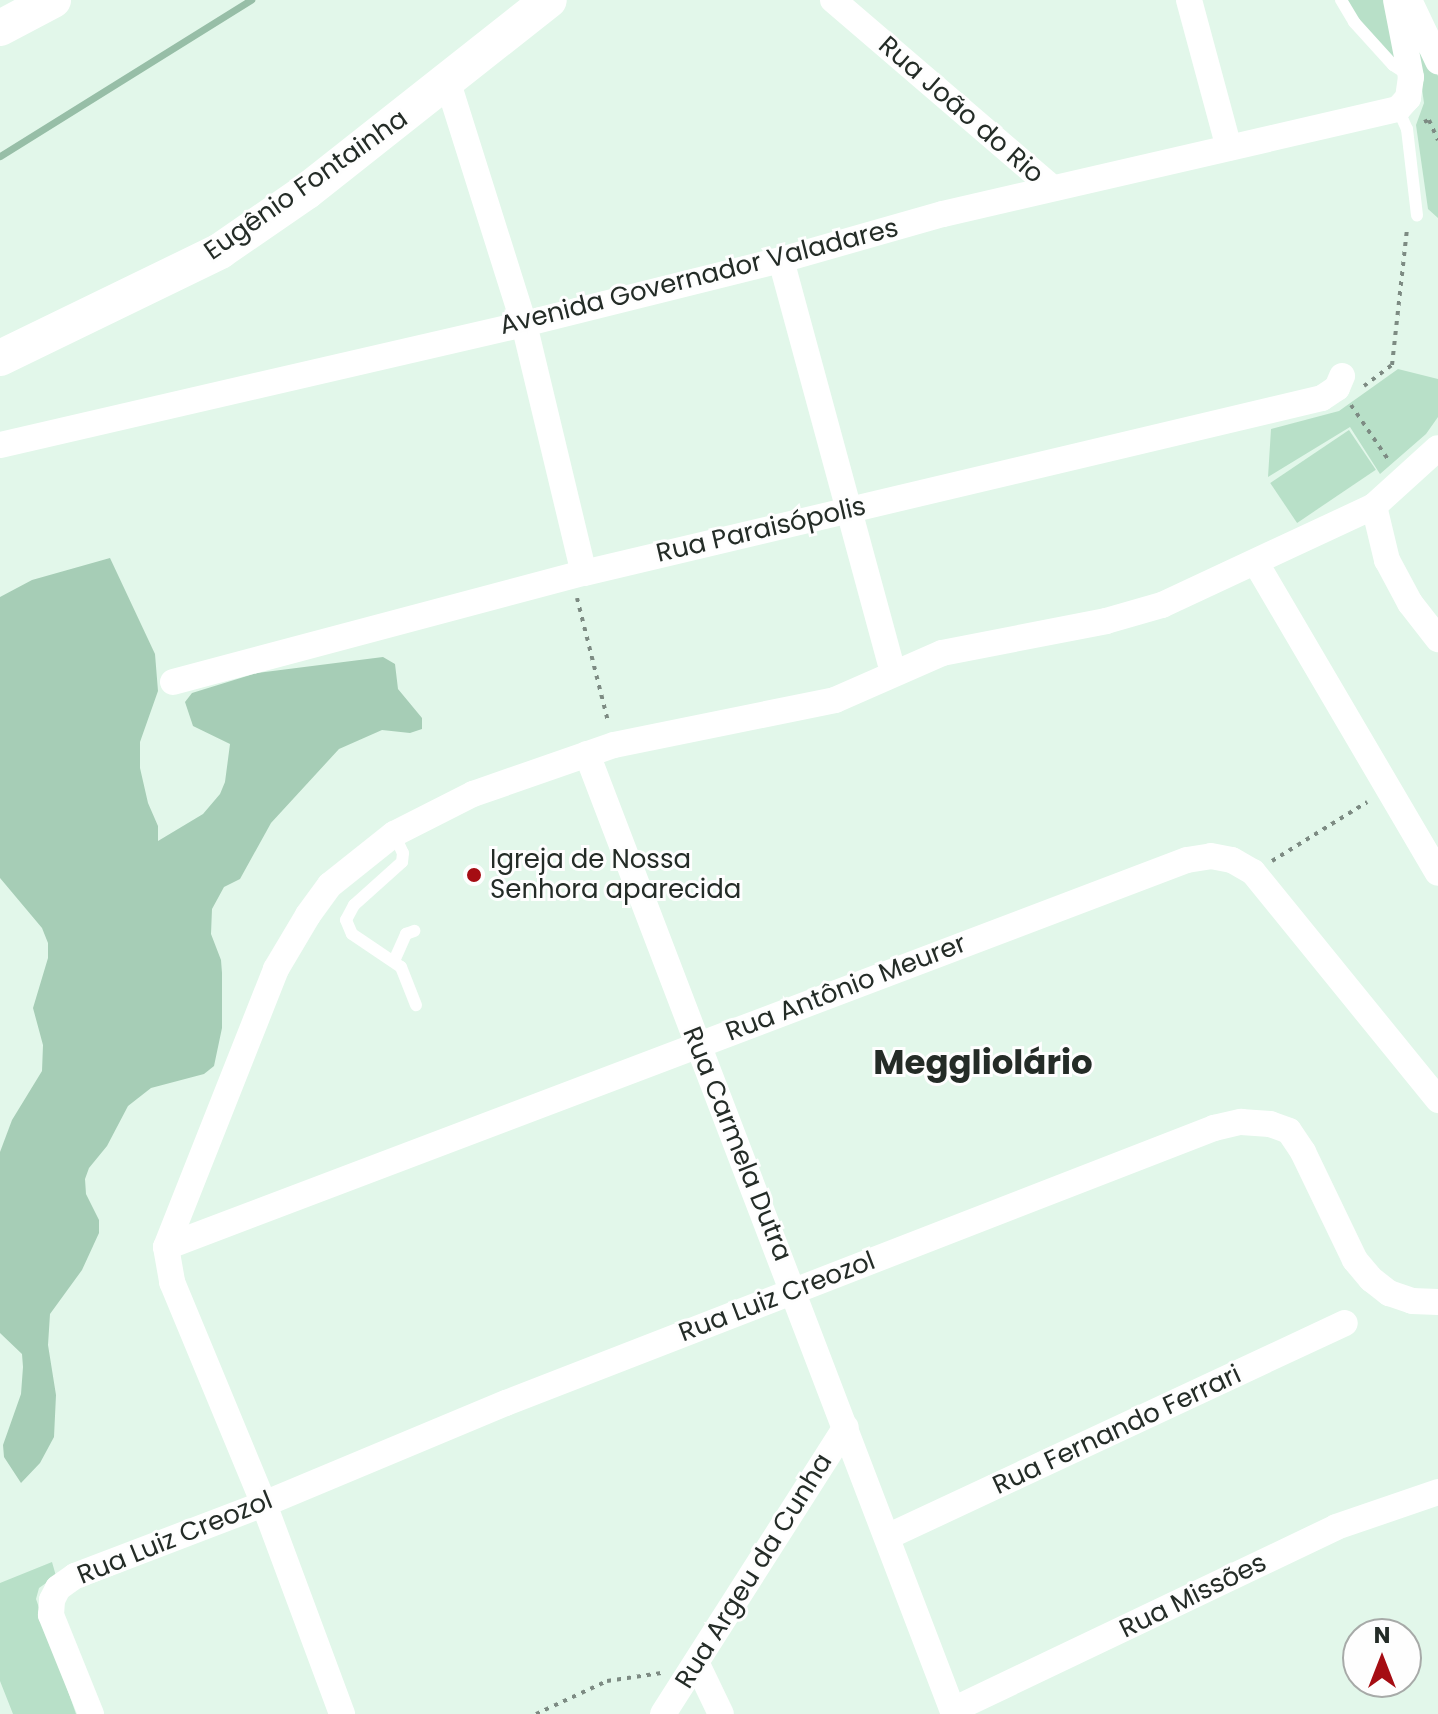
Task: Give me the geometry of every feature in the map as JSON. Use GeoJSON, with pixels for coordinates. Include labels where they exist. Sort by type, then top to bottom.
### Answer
{"type":"FeatureCollection","features":[{"type":"Feature","properties":{"kind":"main road"},"geometry":{"type":"LineString","coordinates":[[0,28],[53,0]]}},
{"type":"Feature","properties":{"kind":"main road","name":"Eugênio Fontainha"},"geometry":{"type":"LineString","coordinates":[[0,358],[220,251],[307,191],[448,83],[549,0]]}},
{"type":"Feature","properties":{"kind":"street","name":"Rua João do Rio"},"geometry":{"type":"LineString","coordinates":[[833,0],[1052,188]]}},
{"type":"Feature","properties":{"kind":"street"},"geometry":{"type":"LineString","coordinates":[[1189,0],[1229,148]]}},
{"type":"Feature","properties":{"kind":"street"},"geometry":{"type":"LineString","coordinates":[[1396,0],[1411,77],[1408,98],[1398,109]]}},
{"type":"Feature","properties":{"kind":"street"},"geometry":{"type":"LineString","coordinates":[[1409,0],[1438,61]]}},
{"type":"Feature","properties":{"kind":"street"},"geometry":{"type":"LineString","coordinates":[[448,83],[524,324],[578,574]]}},
{"type":"Feature","properties":{"kind":"street","name":"Avenida Governador Valadares"},"geometry":{"type":"LineString","coordinates":[[0,445],[524,324],[781,260],[943,214],[1398,109]]}},
{"type":"Feature","properties":{"kind":"street"},"geometry":{"type":"LineString","coordinates":[[781,260],[846,510],[893,673]]}},
{"type":"Feature","properties":{"kind":"street","name":"Rua Paraisópolis"},"geometry":{"type":"LineString","coordinates":[[173,682],[578,574],[1322,398],[1337,388],[1349,389]]}},
{"type":"Feature","properties":{"kind":"street"},"geometry":{"type":"LineString","coordinates":[[342,1714],[264,1504],[172,1282],[166,1247],[276,969],[330,885],[394,834],[473,794],[587,754],[614,745],[835,700],[942,653],[1106,621],[1162,605],[1374,506],[1438,448]]}},
{"type":"Feature","properties":{"kind":"street"},"geometry":{"type":"LineString","coordinates":[[1374,506],[1387,560],[1410,603],[1438,639]]}},
{"type":"Feature","properties":{"kind":"street"},"geometry":{"type":"LineString","coordinates":[[1256,563],[1438,873]]}},
{"type":"Feature","properties":{"kind":"street","name":"Rua Carmela Dutra"},"geometry":{"type":"LineString","coordinates":[[587,754],[889,1536],[953,1712]]}},
{"type":"Feature","properties":{"kind":"street","name":"Rua Antônio Meurer"},"geometry":{"type":"LineString","coordinates":[[166,1247],[1187,860],[1211,856],[1232,860],[1253,872],[1438,1100]]}},
{"type":"Feature","properties":{"kind":"street","name":"Rua Luiz Creozol"},"geometry":{"type":"LineString","coordinates":[[91,1714],[51,1615],[52,1600],[58,1588],[75,1576],[264,1504],[506,1403],[1214,1128],[1241,1122],[1270,1124],[1289,1131],[1303,1152],[1355,1260],[1371,1279],[1389,1293],[1412,1301],[1438,1302]]}},
{"type":"Feature","properties":{"kind":"street","name":"Rua Fernando Ferrari"},"geometry":{"type":"LineString","coordinates":[[889,1536],[1345,1323]]}},
{"type":"Feature","properties":{"kind":"street","name":"Rua Argeu da Cunha"},"geometry":{"type":"LineString","coordinates":[[663,1714],[846,1427]]}},
{"type":"Feature","properties":{"kind":"street","name":"Rua Missões"},"geometry":{"type":"LineString","coordinates":[[953,1712],[1336,1527],[1438,1492]]}},
{"type":"Feature","properties":{"kind":"street"},"geometry":{"type":"LineString","coordinates":[[694,1668],[721,1714]]}},
{"type":"Feature","properties":{"kind":"lane"},"geometry":{"type":"LineString","coordinates":[[1341,0],[1354,22],[1393,65],[1411,77]]}},
{"type":"Feature","properties":{"kind":"lane"},"geometry":{"type":"LineString","coordinates":[[1398,109],[1407,129],[1417,215]]}},
{"type":"Feature","properties":{"kind":"lane"},"geometry":{"type":"LineString","coordinates":[[394,834],[403,853],[400,866],[354,905],[346,920],[352,934],[401,967],[416,1005]]}},
{"type":"Feature","properties":{"kind":"lane"},"geometry":{"type":"LineString","coordinates":[[394,961],[406,934],[414,931]]}},
{"type":"Feature","properties":{"kind":"path"},"geometry":{"type":"LineString","coordinates":[[1402,480],[1349,389],[1392,365],[1408,216],[1417,215]]}},
{"type":"Feature","properties":{"kind":"path"},"geometry":{"type":"LineString","coordinates":[[578,574],[614,745]]}},
{"type":"Feature","properties":{"kind":"path"},"geometry":{"type":"LineString","coordinates":[[1253,872],[1388,788]]}},
{"type":"Feature","properties":{"kind":"path"},"geometry":{"type":"LineString","coordinates":[[536,1714],[607,1681],[694,1668]]}},
{"type":"Feature","properties":{"kind":"green space"},"geometry":{"type":"Polygon","coordinates":[[[1345,0],[1385,0],[1397,64],[1357,19],[1345,0]]]}},
{"type":"Feature","properties":{"kind":"green space"},"geometry":{"type":"Polygon","coordinates":[[[1425,51],[1438,76],[1438,218],[1428,209],[1416,125],[1424,103],[1417,54],[1425,51]]]}},
{"type":"Feature","properties":{"kind":"green space"},"geometry":{"type":"Polygon","coordinates":[[[1398,369],[1438,379],[1438,417],[1426,434],[1380,474],[1350,427],[1268,477],[1271,429],[1339,411],[1398,369]]]}},
{"type":"Feature","properties":{"kind":"green space"},"geometry":{"type":"Polygon","coordinates":[[[1349,430],[1376,470],[1297,523],[1270,483],[1349,430]]]}},
{"type":"Feature","properties":{"kind":"green space"},"geometry":{"type":"Polygon","coordinates":[[[110,558],[155,654],[158,691],[140,742],[140,768],[148,803],[158,826],[158,841],[203,814],[220,794],[225,782],[230,744],[193,726],[185,702],[192,693],[257,673],[383,657],[395,664],[398,689],[422,718],[422,729],[410,733],[382,730],[339,749],[271,823],[240,879],[224,887],[212,909],[211,934],[221,960],[222,973],[222,1028],[214,1066],[204,1074],[151,1088],[128,1106],[107,1146],[89,1168],[85,1179],[86,1194],[99,1220],[99,1233],[82,1270],[50,1314],[48,1345],[56,1395],[54,1437],[40,1463],[21,1483],[4,1457],[3,1445],[21,1394],[23,1367],[22,1354],[0,1333],[0,1152],[12,1120],[42,1071],[43,1045],[33,1008],[48,958],[48,943],[42,928],[0,878],[0,597],[32,580],[110,558]]]}},
{"type":"Feature","properties":{"kind":"green space"},"geometry":{"type":"Polygon","coordinates":[[[52,1562],[56,1576],[39,1588],[36,1599],[76,1714],[13,1714],[0,1681],[0,1583],[52,1562]]]}},
{"type":"Feature","properties":{"kind":"waterway"},"geometry":{"type":"LineString","coordinates":[[0,156],[251,0]]}},
{"type":"Feature","properties":{"kind":"place","name":"Igreja de Nossa Senhora aparecida"},"geometry":{"type":"Point","coordinates":[474,875]}},
{"type":"Feature","properties":{"kind":"district","name":"Meggliolário"},"geometry":{"type":"Point","coordinates":[983,1063]}}]}
